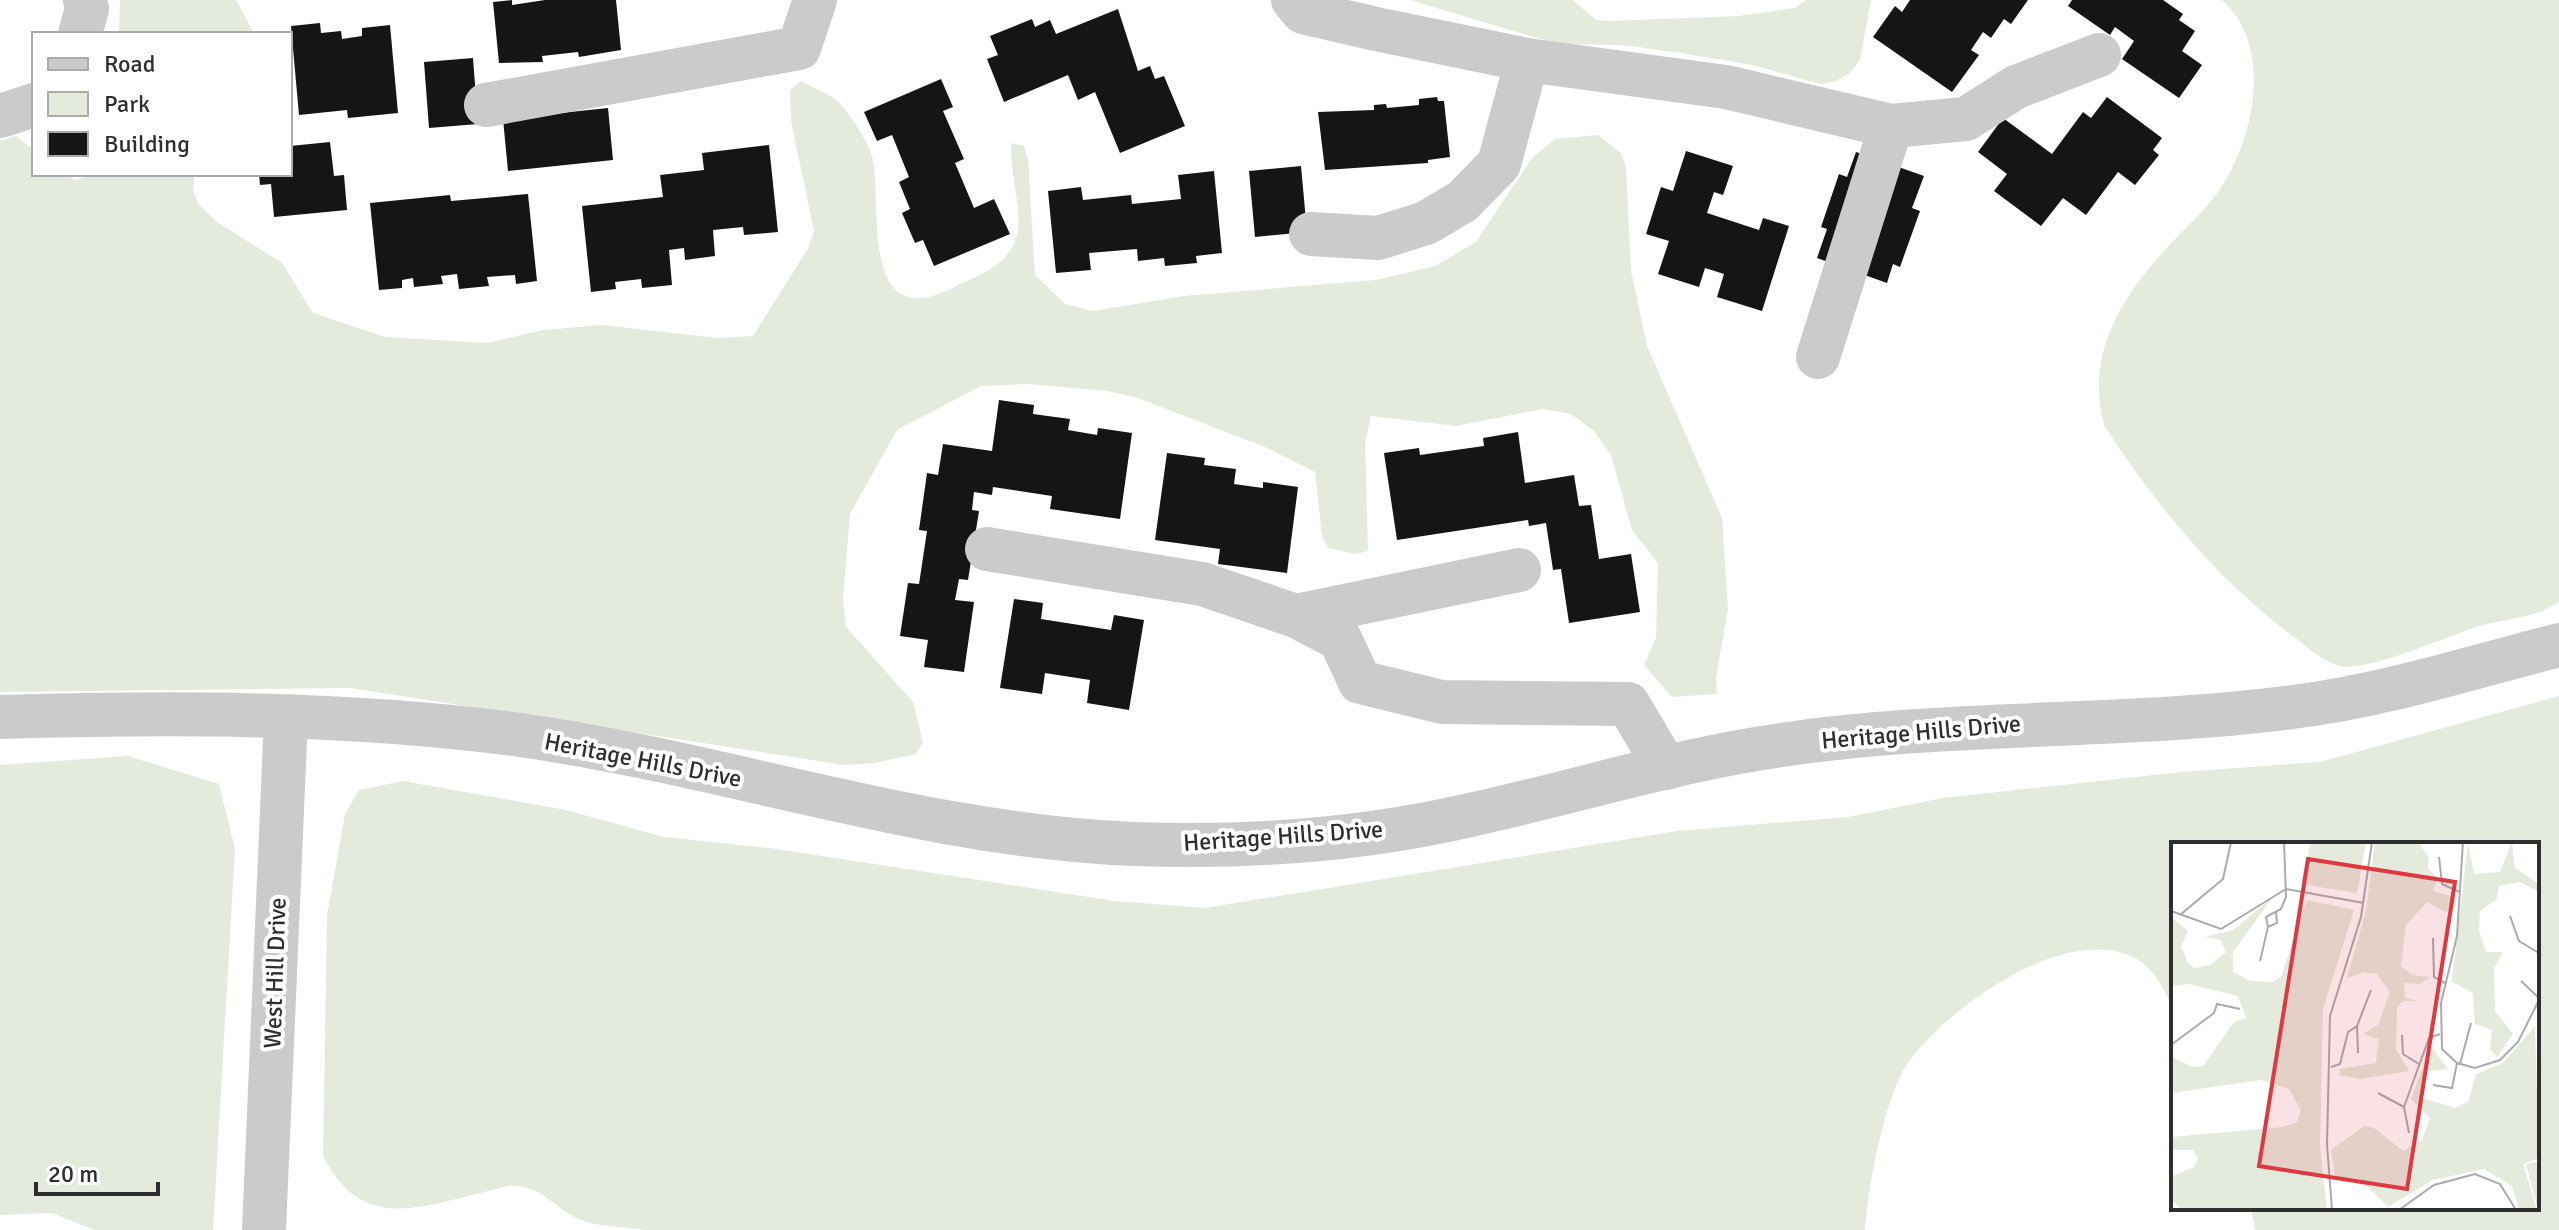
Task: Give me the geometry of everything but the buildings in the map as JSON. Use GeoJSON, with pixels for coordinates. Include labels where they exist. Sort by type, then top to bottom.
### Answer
{"type":"FeatureCollection","features":[{"type":"Feature","properties":{"kind":"street"},"geometry":{"type":"LineString","coordinates":[[81,32],[87,9],[85,0]]}},
{"type":"Feature","properties":{"kind":"street"},"geometry":{"type":"LineString","coordinates":[[486,105],[799,48],[815,0]]}},
{"type":"Feature","properties":{"kind":"street"},"geometry":{"type":"LineString","coordinates":[[1293,0],[1303,12],[1527,60],[1726,87],[1891,126],[1966,119],[2016,87],[2099,55]]}},
{"type":"Feature","properties":{"kind":"street"},"geometry":{"type":"LineString","coordinates":[[1311,234],[1378,238],[1426,223],[1463,201],[1499,164],[1527,60]]}},
{"type":"Feature","properties":{"kind":"street"},"geometry":{"type":"LineString","coordinates":[[0,116],[32,106]]}},
{"type":"Feature","properties":{"kind":"street"},"geometry":{"type":"LineString","coordinates":[[1818,357],[1891,126]]}},
{"type":"Feature","properties":{"kind":"street"},"geometry":{"type":"LineString","coordinates":[[987,549],[1202,584],[1296,616],[1340,639],[1360,682],[1442,702],[1628,704],[1666,768]]}},
{"type":"Feature","properties":{"kind":"street"},"geometry":{"type":"LineString","coordinates":[[1296,616],[1519,570]]}},
{"type":"Feature","properties":{"kind":"street","name":"Heritage Hills Drive"},"geometry":{"type":"LineString","coordinates":[[0,717],[286,717],[519,735],[634,755],[925,820],[1031,837],[1137,844],[1250,842],[1359,834],[1464,817],[1757,748],[1846,736],[2297,707],[2378,691],[2559,645]]}},
{"type":"Feature","properties":{"kind":"street","name":"West Hill Drive"},"geometry":{"type":"LineString","coordinates":[[264,1230],[286,717]]}},
{"type":"Feature","properties":{"kind":"green space"},"geometry":{"type":"Polygon","coordinates":[[[120,0],[236,0],[253,32],[119,32],[120,0]]]}},
{"type":"Feature","properties":{"kind":"green space"},"geometry":{"type":"Polygon","coordinates":[[[1410,0],[1573,0],[1596,20],[1610,21],[1739,16],[1795,8],[1806,0],[1871,0],[1860,60],[1850,73],[1836,81],[1820,84],[1753,65],[1681,53],[1623,45],[1557,44],[1410,0]]]}},
{"type":"Feature","properties":{"kind":"green space"},"geometry":{"type":"Polygon","coordinates":[[[2222,0],[2559,0],[2559,602],[2527,616],[2473,628],[2386,659],[2339,666],[2312,651],[2269,618],[2216,568],[2145,485],[2104,425],[2099,376],[2110,330],[2148,269],[2222,186],[2234,165],[2250,117],[2254,91],[2248,41],[2238,19],[2222,0]]]}},
{"type":"Feature","properties":{"kind":"green space"},"geometry":{"type":"Polygon","coordinates":[[[801,81],[838,102],[869,147],[874,171],[879,245],[883,268],[892,286],[907,296],[934,296],[995,266],[1009,252],[1019,221],[1011,143],[1024,146],[1028,159],[1035,275],[1065,304],[1093,311],[1184,296],[1375,280],[1435,266],[1476,242],[1532,158],[1555,139],[1598,135],[1621,153],[1626,167],[1631,271],[1647,346],[1722,518],[1728,609],[1716,678],[1717,694],[1672,697],[1644,665],[1656,638],[1658,563],[1632,530],[1611,455],[1595,432],[1571,414],[1543,409],[1456,426],[1371,416],[1365,443],[1368,551],[1355,554],[1328,548],[1322,536],[1315,472],[1265,447],[1138,398],[1108,391],[1028,384],[981,386],[897,430],[850,514],[843,597],[846,627],[913,702],[923,742],[916,754],[875,763],[844,765],[350,688],[0,692],[0,141],[16,136],[32,148],[32,176],[69,176],[75,180],[86,176],[195,176],[193,190],[198,204],[217,222],[282,263],[313,313],[385,337],[487,343],[544,330],[602,325],[717,338],[753,336],[809,247],[814,231],[791,121],[790,90],[801,81]]]}},
{"type":"Feature","properties":{"kind":"green space"},"geometry":{"type":"Polygon","coordinates":[[[2559,696],[2559,1230],[2255,1230],[2251,1210],[2539,1210],[2539,842],[2171,842],[2171,1003],[2156,977],[2139,960],[2103,950],[2073,952],[2041,962],[1979,996],[1928,1039],[1901,1075],[1879,1141],[1865,1230],[645,1230],[584,1221],[536,1191],[516,1186],[411,1208],[372,1204],[354,1195],[338,1179],[323,1156],[327,916],[345,814],[359,790],[403,781],[566,810],[664,837],[770,848],[1115,901],[1205,908],[1677,831],[1848,817],[1943,798],[2182,772],[2320,762],[2559,696]]]}},
{"type":"Feature","properties":{"kind":"green space"},"geometry":{"type":"Polygon","coordinates":[[[128,756],[219,784],[235,849],[213,1230],[94,1230],[52,1213],[0,1215],[0,765],[128,756]]]}}]}
